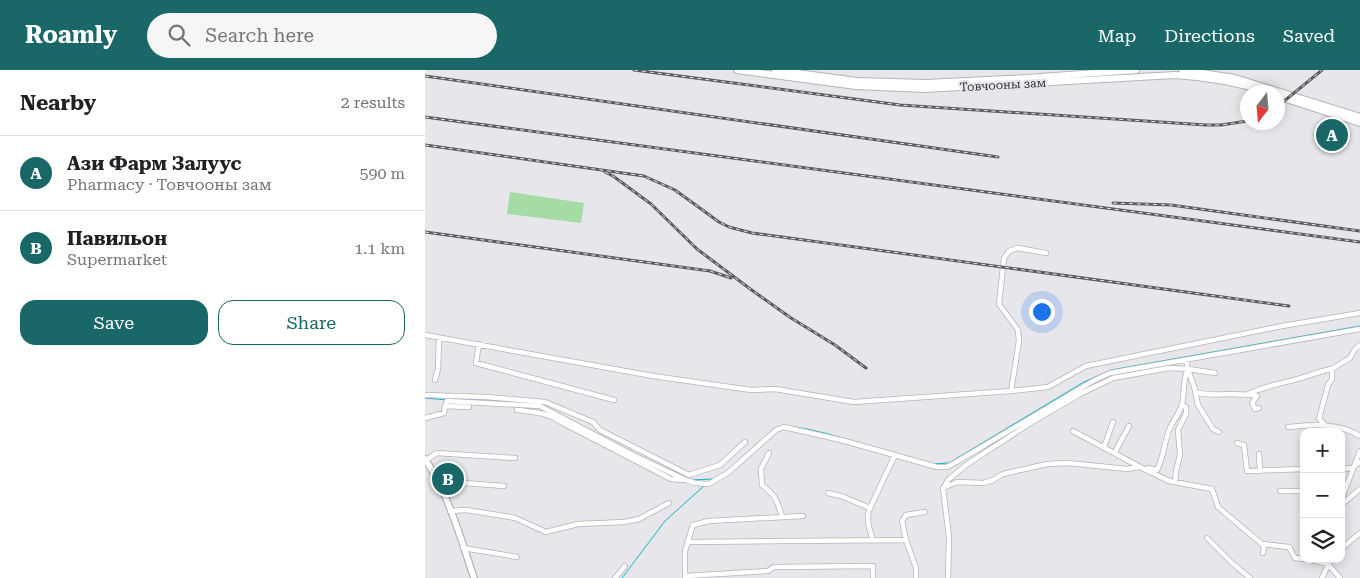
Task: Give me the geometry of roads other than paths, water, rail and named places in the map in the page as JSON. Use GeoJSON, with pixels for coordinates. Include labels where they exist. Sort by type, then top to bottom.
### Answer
{"type":"FeatureCollection","features":[{"type":"Feature","properties":{"kind":"highway","name":"Товчооны зам"},"geometry":{"type":"LineString","coordinates":[[737,70],[856,86],[926,89],[1175,74],[1204,77],[1241,85]]}},
{"type":"Feature","properties":{"kind":"highway","name":"Товчооны зам"},"geometry":{"type":"LineString","coordinates":[[775,70],[857,80],[926,84],[1136,70]]}},
{"type":"Feature","properties":{"kind":"highway"},"geometry":{"type":"LineString","coordinates":[[1183,70],[1235,78],[1360,117]]}},
{"type":"Feature","properties":{"kind":"highway"},"geometry":{"type":"LineString","coordinates":[[1285,99],[1360,123]]}},
{"type":"Feature","properties":{"kind":"main road"},"geometry":{"type":"LineString","coordinates":[[425,460],[439,485],[450,511],[474,578]]}},
{"type":"Feature","properties":{"kind":"street"},"geometry":{"type":"LineString","coordinates":[[1011,392],[1019,341],[1018,330],[999,304],[1004,258],[1009,251],[1018,248],[1046,253]]}},
{"type":"Feature","properties":{"kind":"street"},"geometry":{"type":"LineString","coordinates":[[425,335],[653,376],[751,390],[775,390],[854,402],[1011,392],[1048,387],[1087,366],[1282,326],[1360,313]]}},
{"type":"Feature","properties":{"kind":"street"},"geometry":{"type":"LineString","coordinates":[[425,418],[443,413],[447,401],[541,406],[633,455],[695,483],[709,484],[729,472],[780,428],[841,440],[937,467],[947,466],[1110,373],[1360,328]]}},
{"type":"Feature","properties":{"kind":"street"},"geometry":{"type":"LineString","coordinates":[[435,380],[438,369],[439,338]]}},
{"type":"Feature","properties":{"kind":"street"},"geometry":{"type":"LineString","coordinates":[[479,344],[476,363],[614,400]]}},
{"type":"Feature","properties":{"kind":"street"},"geometry":{"type":"LineString","coordinates":[[1247,394],[1265,386],[1297,380],[1309,374],[1332,369],[1350,358],[1355,349],[1360,345]]}},
{"type":"Feature","properties":{"kind":"street"},"geometry":{"type":"LineString","coordinates":[[1186,360],[1200,410],[1213,429],[1219,432]]}},
{"type":"Feature","properties":{"kind":"street"},"geometry":{"type":"LineString","coordinates":[[948,578],[949,536],[943,488],[947,480],[966,465],[1082,393],[1113,378],[1169,368],[1215,373]]}},
{"type":"Feature","properties":{"kind":"street"},"geometry":{"type":"LineString","coordinates":[[943,488],[957,482],[984,483],[1003,474],[1047,464],[1085,464],[1127,469],[1141,467],[1157,470],[1161,464],[1169,430],[1182,405],[1183,383],[1188,369]]}},
{"type":"Feature","properties":{"kind":"street"},"geometry":{"type":"LineString","coordinates":[[1324,424],[1319,419],[1328,385],[1332,379],[1332,369]]}},
{"type":"Feature","properties":{"kind":"street"},"geometry":{"type":"LineString","coordinates":[[1195,392],[1206,395],[1247,394],[1257,396],[1252,403],[1255,409],[1259,408]]}},
{"type":"Feature","properties":{"kind":"street"},"geometry":{"type":"LineString","coordinates":[[425,395],[486,397],[545,402],[593,422],[600,430],[689,475],[721,465],[745,442]]}},
{"type":"Feature","properties":{"kind":"street"},"geometry":{"type":"LineString","coordinates":[[1175,482],[1180,455],[1178,430],[1186,414],[1187,407],[1182,405]]}},
{"type":"Feature","properties":{"kind":"street"},"geometry":{"type":"LineString","coordinates":[[445,406],[469,407]]}},
{"type":"Feature","properties":{"kind":"street"},"geometry":{"type":"LineString","coordinates":[[517,410],[530,410],[550,415],[671,479],[686,480]]}},
{"type":"Feature","properties":{"kind":"street"},"geometry":{"type":"LineString","coordinates":[[1104,447],[1113,422]]}},
{"type":"Feature","properties":{"kind":"street"},"geometry":{"type":"LineString","coordinates":[[1288,427],[1324,424],[1352,430],[1360,436]]}},
{"type":"Feature","properties":{"kind":"street"},"geometry":{"type":"LineString","coordinates":[[1115,452],[1129,426]]}},
{"type":"Feature","properties":{"kind":"street"},"geometry":{"type":"LineString","coordinates":[[1073,431],[1169,481],[1212,489],[1218,507],[1262,544],[1264,547],[1263,553]]}},
{"type":"Feature","properties":{"kind":"street"},"geometry":{"type":"LineString","coordinates":[[1237,443],[1244,445],[1247,471],[1300,469]]}},
{"type":"Feature","properties":{"kind":"street"},"geometry":{"type":"LineString","coordinates":[[1345,486],[1360,451]]}},
{"type":"Feature","properties":{"kind":"street"},"geometry":{"type":"LineString","coordinates":[[769,453],[761,469],[763,485],[776,497],[782,516]]}},
{"type":"Feature","properties":{"kind":"street"},"geometry":{"type":"LineString","coordinates":[[425,460],[437,454],[515,458]]}},
{"type":"Feature","properties":{"kind":"street"},"geometry":{"type":"LineString","coordinates":[[1259,454],[1260,471]]}},
{"type":"Feature","properties":{"kind":"street"},"geometry":{"type":"LineString","coordinates":[[873,541],[867,521],[867,514],[894,456]]}},
{"type":"Feature","properties":{"kind":"street"},"geometry":{"type":"LineString","coordinates":[[1345,468],[1352,468],[1360,462]]}},
{"type":"Feature","properties":{"kind":"street"},"geometry":{"type":"LineString","coordinates":[[439,485],[451,482],[504,486]]}},
{"type":"Feature","properties":{"kind":"street"},"geometry":{"type":"LineString","coordinates":[[1345,502],[1360,489]]}},
{"type":"Feature","properties":{"kind":"street"},"geometry":{"type":"LineString","coordinates":[[1280,492],[1300,491]]}},
{"type":"Feature","properties":{"kind":"street"},"geometry":{"type":"LineString","coordinates":[[828,493],[841,496],[870,508]]}},
{"type":"Feature","properties":{"kind":"street"},"geometry":{"type":"LineString","coordinates":[[450,511],[466,510],[515,518],[546,532],[578,524],[625,522],[639,519],[669,503]]}},
{"type":"Feature","properties":{"kind":"street"},"geometry":{"type":"LineString","coordinates":[[916,578],[916,568],[906,540],[902,521],[906,515],[925,512]]}},
{"type":"Feature","properties":{"kind":"street"},"geometry":{"type":"LineString","coordinates":[[803,516],[782,516],[693,525],[685,551],[685,577],[768,571],[774,566],[873,566],[873,578]]}},
{"type":"Feature","properties":{"kind":"street"},"geometry":{"type":"LineString","coordinates":[[1345,546],[1360,533]]}},
{"type":"Feature","properties":{"kind":"street"},"geometry":{"type":"LineString","coordinates":[[1207,538],[1231,562],[1251,578]]}},
{"type":"Feature","properties":{"kind":"street"},"geometry":{"type":"LineString","coordinates":[[687,542],[906,540]]}},
{"type":"Feature","properties":{"kind":"street"},"geometry":{"type":"LineString","coordinates":[[1262,544],[1289,547],[1295,558],[1300,558]]}},
{"type":"Feature","properties":{"kind":"street"},"geometry":{"type":"LineString","coordinates":[[463,548],[517,557]]}},
{"type":"Feature","properties":{"kind":"street"},"geometry":{"type":"LineString","coordinates":[[1323,563],[1328,564],[1340,578]]}},
{"type":"Feature","properties":{"kind":"street"},"geometry":{"type":"LineString","coordinates":[[1322,578],[1328,564]]}},
{"type":"Feature","properties":{"kind":"street"},"geometry":{"type":"LineString","coordinates":[[615,578],[625,566]]}},
{"type":"Feature","properties":{"kind":"street"},"geometry":{"type":"LineString","coordinates":[[768,571],[768,578]]}},
{"type":"Feature","properties":{"kind":"waterway"},"geometry":{"type":"LineString","coordinates":[[932,464],[949,463],[1084,382],[1111,370],[1360,326]]}},
{"type":"Feature","properties":{"kind":"waterway"},"geometry":{"type":"LineString","coordinates":[[425,398],[447,400]]}},
{"type":"Feature","properties":{"kind":"waterway"},"geometry":{"type":"LineString","coordinates":[[493,401],[502,402]]}},
{"type":"Feature","properties":{"kind":"waterway"},"geometry":{"type":"LineString","coordinates":[[541,404],[612,442]]}},
{"type":"Feature","properties":{"kind":"waterway"},"geometry":{"type":"LineString","coordinates":[[775,428],[783,426],[805,429],[863,444]]}},
{"type":"Feature","properties":{"kind":"waterway"},"geometry":{"type":"LineString","coordinates":[[692,480],[713,479]]}},
{"type":"Feature","properties":{"kind":"waterway"},"geometry":{"type":"LineString","coordinates":[[622,578],[665,521],[705,485]]}},
{"type":"Feature","properties":{"kind":"railway"},"geometry":{"type":"LineString","coordinates":[[634,70],[900,105],[1206,125],[1240,122]]}},
{"type":"Feature","properties":{"kind":"railway"},"geometry":{"type":"LineString","coordinates":[[1285,100],[1322,70]]}},
{"type":"Feature","properties":{"kind":"railway"},"geometry":{"type":"LineString","coordinates":[[425,76],[998,157]]}},
{"type":"Feature","properties":{"kind":"railway"},"geometry":{"type":"LineString","coordinates":[[425,117],[1360,242]]}},
{"type":"Feature","properties":{"kind":"railway"},"geometry":{"type":"LineString","coordinates":[[425,145],[644,176],[675,190],[719,222],[729,227],[752,233],[1289,306]]}},
{"type":"Feature","properties":{"kind":"railway"},"geometry":{"type":"LineString","coordinates":[[605,172],[651,204],[697,249],[791,318],[835,345],[866,368]]}},
{"type":"Feature","properties":{"kind":"railway"},"geometry":{"type":"LineString","coordinates":[[1113,203],[1171,205],[1360,231]]}},
{"type":"Feature","properties":{"kind":"railway"},"geometry":{"type":"LineString","coordinates":[[425,232],[710,271],[731,278]]}},
{"type":"Feature","properties":{"kind":"place","name":"Ази Фарм Залуус"},"geometry":{"type":"Point","coordinates":[1332,135]}},
{"type":"Feature","properties":{"kind":"place","name":"Павильон"},"geometry":{"type":"Point","coordinates":[448,479]}}]}
